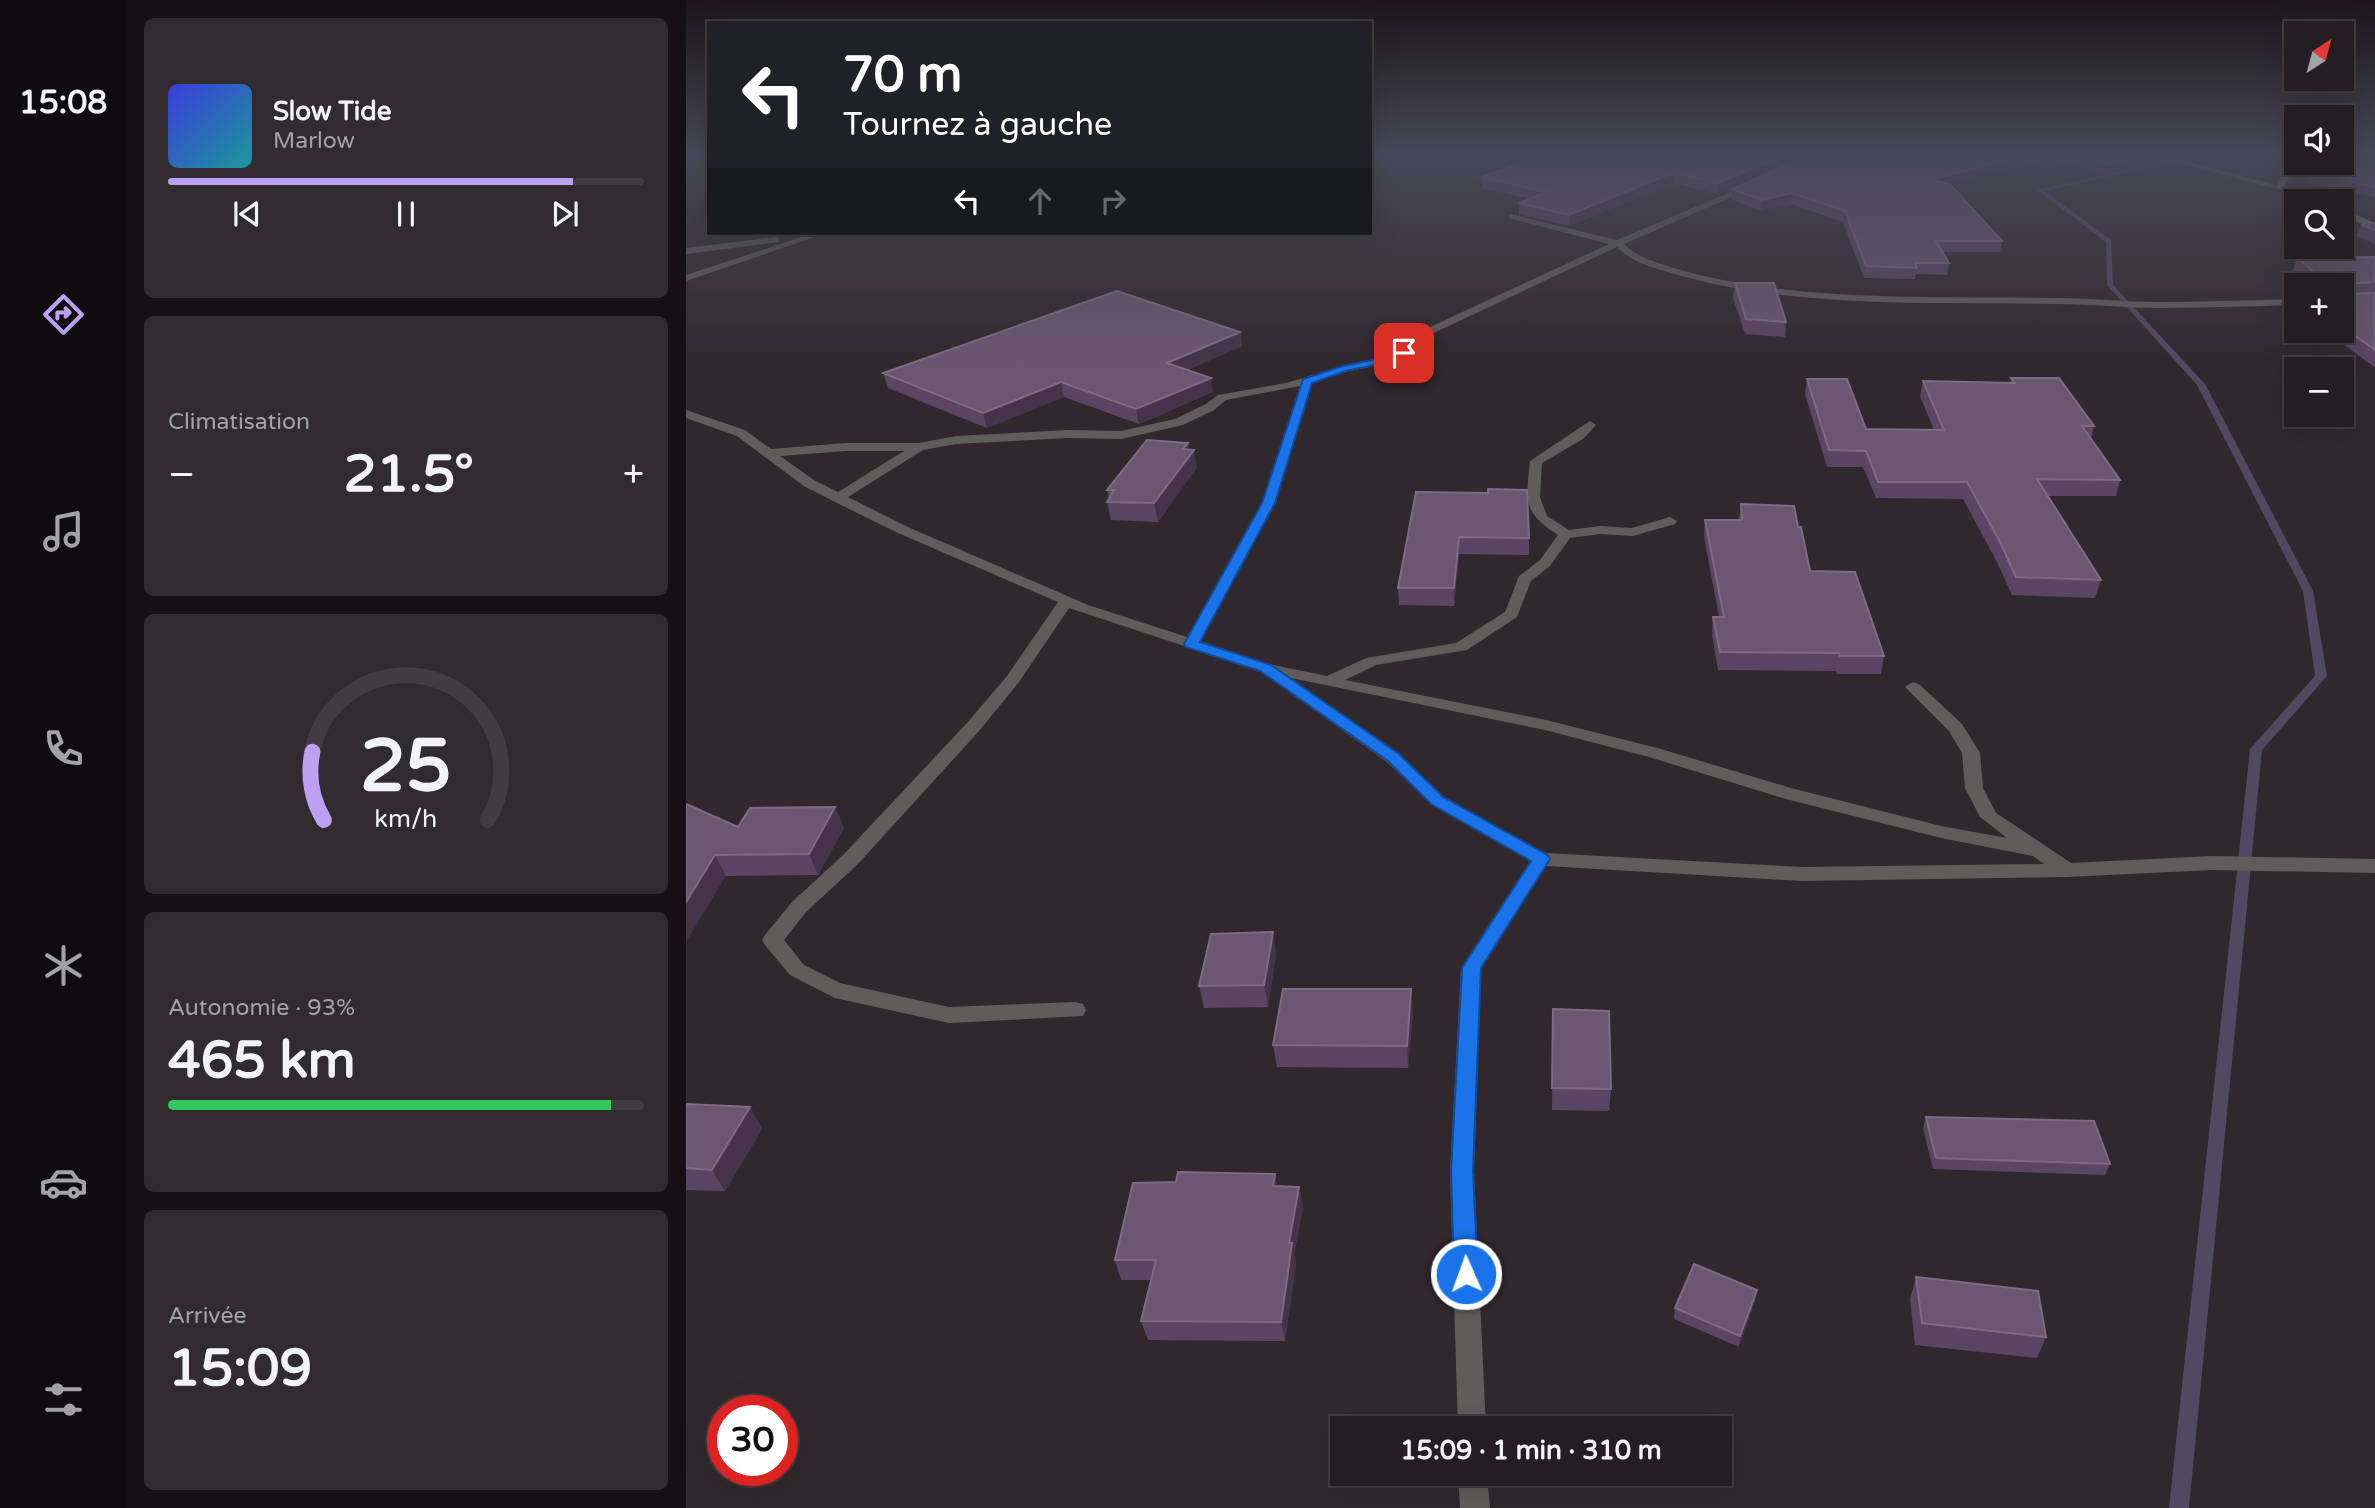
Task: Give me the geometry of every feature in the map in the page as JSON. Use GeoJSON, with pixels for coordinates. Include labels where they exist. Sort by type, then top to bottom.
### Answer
{"type":"FeatureCollection","features":[{"type":"Feature","properties":{"kind":"street"},"geometry":{"type":"LineString","coordinates":[[1545,224],[1618,243],[1631,256],[1644,262],[1714,282],[1758,290],[1900,299],[2080,301],[2157,305],[2284,302]]}},
{"type":"Feature","properties":{"kind":"street"},"geometry":{"type":"LineString","coordinates":[[766,453],[846,447],[919,447],[956,440],[1067,433],[1121,435],[1179,422],[1210,407],[1222,397],[1307,381],[1398,356],[1421,335],[1661,224]]}},
{"type":"Feature","properties":{"kind":"street"},"geometry":{"type":"LineString","coordinates":[[686,251],[813,235]]}},
{"type":"Feature","properties":{"kind":"street"},"geometry":{"type":"LineString","coordinates":[[686,278],[818,235]]}},
{"type":"Feature","properties":{"kind":"street"},"geometry":{"type":"LineString","coordinates":[[1191,644],[1269,503],[1307,381]]}},
{"type":"Feature","properties":{"kind":"street"},"geometry":{"type":"LineString","coordinates":[[686,414],[741,433],[809,483],[902,530],[1066,601],[1191,644],[1266,668],[1546,725],[1655,753],[1786,793],[1941,832],[2040,851]]}},
{"type":"Feature","properties":{"kind":"street"},"geometry":{"type":"LineString","coordinates":[[1590,425],[1579,436],[1536,461],[1533,497],[1541,518],[1566,534],[1600,530],[1633,532],[1670,522]]}},
{"type":"Feature","properties":{"kind":"street"},"geometry":{"type":"LineString","coordinates":[[838,498],[919,447]]}},
{"type":"Feature","properties":{"kind":"street"},"geometry":{"type":"LineString","coordinates":[[1327,682],[1372,661],[1461,647],[1512,614],[1524,579],[1545,563],[1566,534]]}},
{"type":"Feature","properties":{"kind":"street"},"geometry":{"type":"LineString","coordinates":[[1066,601],[1013,679],[973,727],[850,860],[799,907],[772,940],[797,970],[835,989],[950,1015],[1075,1010]]}},
{"type":"Feature","properties":{"kind":"street"},"geometry":{"type":"LineString","coordinates":[[1266,668],[1394,758],[1437,800],[1541,859],[1802,874],[2067,870],[2212,863],[2375,866]]}},
{"type":"Feature","properties":{"kind":"street"},"geometry":{"type":"LineString","coordinates":[[1913,687],[1956,728],[1971,753],[1974,789],[1989,817],[2067,870]]}},
{"type":"Feature","properties":{"kind":"street"},"geometry":{"type":"LineString","coordinates":[[1472,1416],[1462,1171],[1471,968],[1541,859]]}},
{"type":"Feature","properties":{"kind":"street"},"geometry":{"type":"LineString","coordinates":[[1474,1486],[1475,1508]]}},
{"type":"Feature","properties":{"kind":"building"},"geometry":{"type":"Polygon","coordinates":[[[1850,224],[1987,224],[2002,241],[1936,241],[1949,263],[1915,263],[1917,268],[1866,266],[1850,224]]]}},
{"type":"Feature","properties":{"kind":"building"},"geometry":{"type":"Polygon","coordinates":[[[2375,224],[2375,230],[2361,225],[2375,224]]]}},
{"type":"Feature","properties":{"kind":"building"},"geometry":{"type":"Polygon","coordinates":[[[2375,257],[2375,282],[2354,283],[2354,273],[2315,273],[2298,259],[2354,259],[2375,257]]]}},
{"type":"Feature","properties":{"kind":"building"},"geometry":{"type":"Polygon","coordinates":[[[1735,283],[1774,283],[1786,322],[1746,319],[1735,283]]]}},
{"type":"Feature","properties":{"kind":"building"},"geometry":{"type":"Polygon","coordinates":[[[1117,291],[1240,332],[1167,363],[1211,378],[1136,409],[1061,382],[983,413],[883,373],[1117,291]]]}},
{"type":"Feature","properties":{"kind":"building"},"geometry":{"type":"Polygon","coordinates":[[[2375,293],[2375,350],[2354,335],[2354,294],[2375,293]]]}},
{"type":"Feature","properties":{"kind":"building"},"geometry":{"type":"Polygon","coordinates":[[[2011,378],[2059,378],[2094,426],[2082,426],[2120,480],[2037,479],[2101,580],[2016,577],[1967,482],[1878,482],[1866,451],[1829,450],[1807,379],[1847,379],[1866,429],[1944,430],[1923,381],[2015,383],[2011,378]]]}},
{"type":"Feature","properties":{"kind":"building"},"geometry":{"type":"Polygon","coordinates":[[[1147,440],[1188,443],[1183,449],[1194,450],[1154,503],[1107,502],[1114,490],[1107,490],[1147,440]]]}},
{"type":"Feature","properties":{"kind":"building"},"geometry":{"type":"Polygon","coordinates":[[[1488,489],[1527,490],[1529,538],[1459,537],[1454,588],[1398,588],[1416,492],[1488,493],[1488,489]]]}},
{"type":"Feature","properties":{"kind":"building"},"geometry":{"type":"Polygon","coordinates":[[[1741,504],[1794,506],[1810,571],[1855,572],[1884,656],[1720,652],[1713,617],[1724,617],[1705,520],[1742,520],[1741,504]]]}},
{"type":"Feature","properties":{"kind":"building"},"geometry":{"type":"Polygon","coordinates":[[[686,804],[738,827],[750,808],[835,807],[809,854],[715,855],[686,902],[686,804]]]}},
{"type":"Feature","properties":{"kind":"building"},"geometry":{"type":"Polygon","coordinates":[[[1273,932],[1264,985],[1199,986],[1211,934],[1273,932]]]}},
{"type":"Feature","properties":{"kind":"building"},"geometry":{"type":"Polygon","coordinates":[[[1283,989],[1411,989],[1407,1046],[1273,1045],[1283,989]]]}},
{"type":"Feature","properties":{"kind":"building"},"geometry":{"type":"Polygon","coordinates":[[[1553,1009],[1609,1011],[1611,1089],[1552,1088],[1553,1009]]]}},
{"type":"Feature","properties":{"kind":"building"},"geometry":{"type":"Polygon","coordinates":[[[686,1104],[750,1107],[712,1170],[686,1168],[686,1104]]]}},
{"type":"Feature","properties":{"kind":"building"},"geometry":{"type":"Polygon","coordinates":[[[1926,1117],[2094,1121],[2110,1164],[1936,1158],[1926,1117]]]}},
{"type":"Feature","properties":{"kind":"building"},"geometry":{"type":"Polygon","coordinates":[[[1178,1172],[1275,1174],[1273,1186],[1299,1187],[1289,1243],[1292,1243],[1281,1322],[1141,1321],[1156,1260],[1115,1260],[1133,1183],[1176,1182],[1178,1172]]]}},
{"type":"Feature","properties":{"kind":"building"},"geometry":{"type":"Polygon","coordinates":[[[1694,1264],[1757,1290],[1740,1336],[1675,1308],[1694,1264]]]}},
{"type":"Feature","properties":{"kind":"building"},"geometry":{"type":"Polygon","coordinates":[[[1916,1277],[2038,1291],[2046,1337],[1922,1323],[1916,1277]]]}},
{"type":"Feature","properties":{"kind":"waterway"},"geometry":{"type":"LineString","coordinates":[[2087,224],[2109,241],[2110,285],[2201,384],[2308,591],[2321,676],[2256,749],[2179,1508]]}},
{"type":"Feature","properties":{"kind":"route"},"geometry":{"type":"LineString","coordinates":[[1404,353],[1390,360],[1347,368],[1307,381],[1269,503],[1191,644],[1266,668],[1394,758],[1437,800],[1541,859],[1471,968],[1462,1171],[1466,1274]]}}]}
